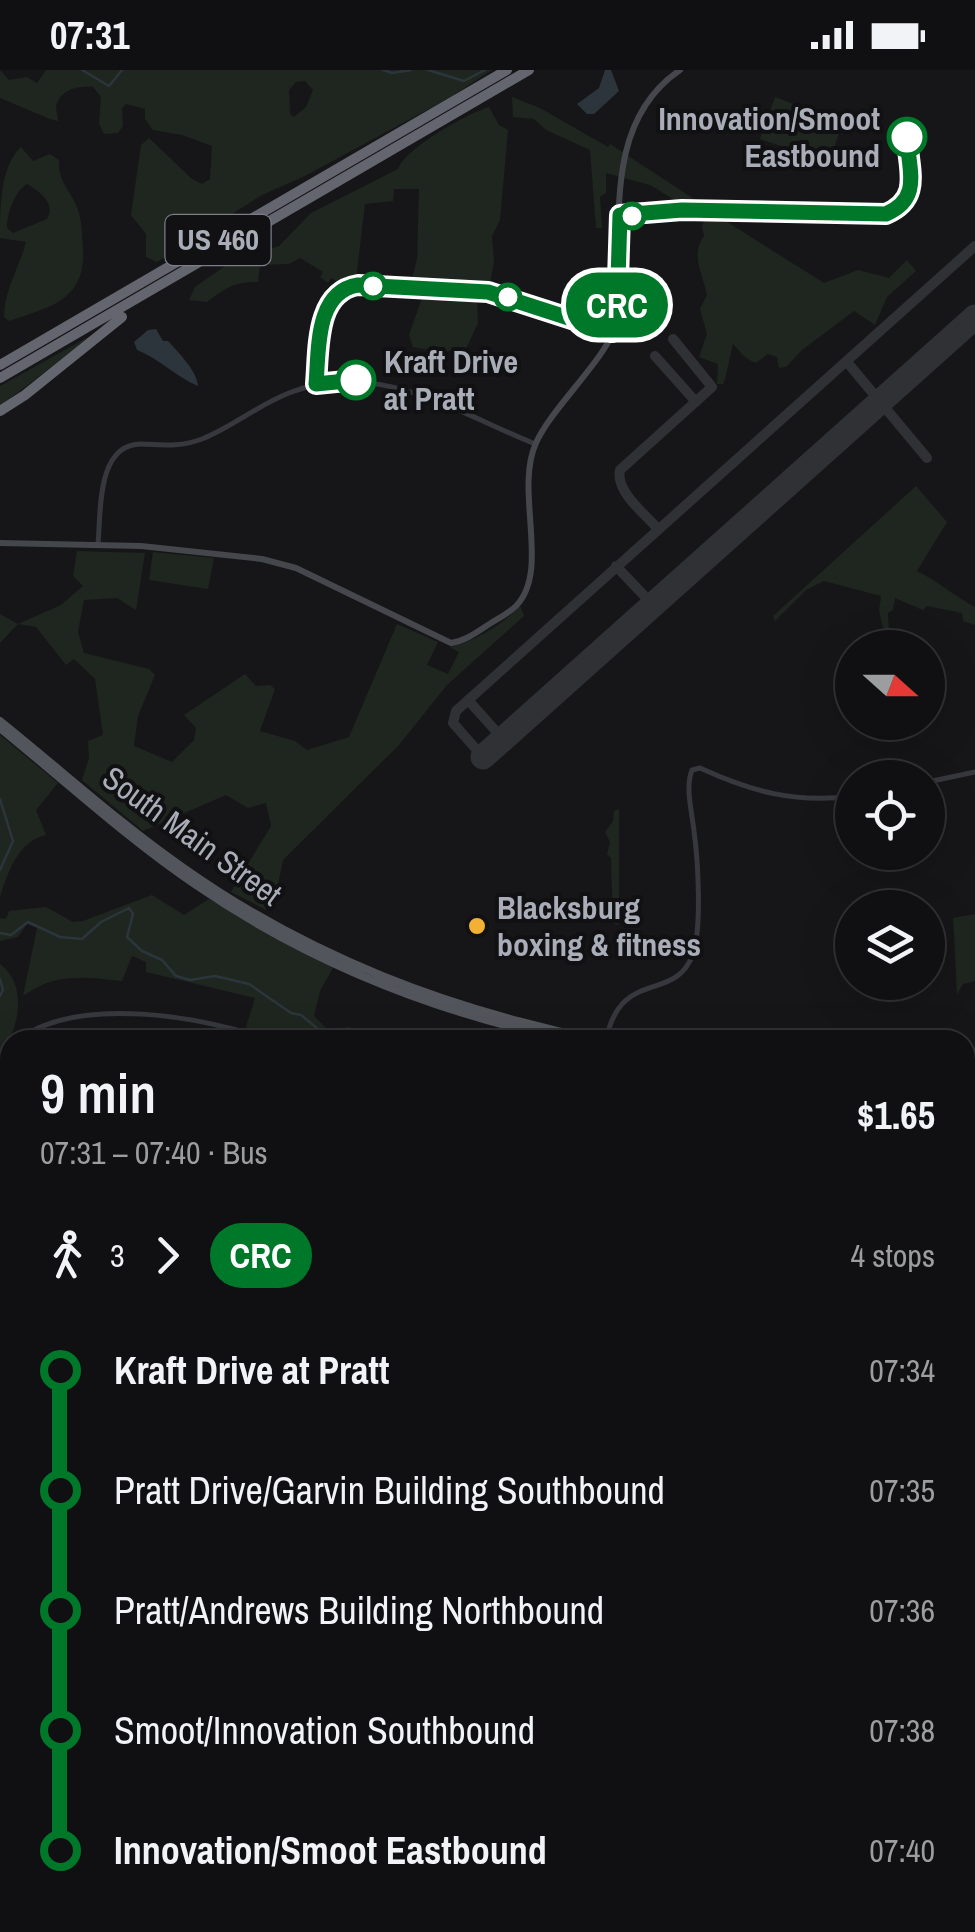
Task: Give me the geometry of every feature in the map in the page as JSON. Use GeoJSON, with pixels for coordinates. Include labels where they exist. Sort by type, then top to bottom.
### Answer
{"type":"FeatureCollection","features":[{"type":"Feature","properties":{"kind":"highway","name":"US 460"},"geometry":{"type":"LineString","coordinates":[[0,365],[507,70]]}},
{"type":"Feature","properties":{"kind":"highway","name":"US 460"},"geometry":{"type":"LineString","coordinates":[[0,378],[529,70]]}},
{"type":"Feature","properties":{"kind":"highway"},"geometry":{"type":"LineString","coordinates":[[0,411],[162,286]]}},
{"type":"Feature","properties":{"kind":"main road"},"geometry":{"type":"LineString","coordinates":[[0,543],[201,551],[276,562],[314,576],[440,640],[458,642],[511,610],[523,596],[531,564],[527,482],[535,444],[614,328],[628,140],[642,108],[680,70]]}},
{"type":"Feature","properties":{"kind":"main road","name":"South Main Street"},"geometry":{"type":"LineString","coordinates":[[0,724],[161,860],[254,918],[327,960],[410,996],[521,1030]]}},
{"type":"Feature","properties":{"kind":"main road","name":"South Main Street"},"geometry":{"type":"LineString","coordinates":[[254,918],[429,996],[553,1030]]}},
{"type":"Feature","properties":{"kind":"street"},"geometry":{"type":"LineString","coordinates":[[98,544],[106,476],[119,451],[136,444],[173,446],[195,442],[277,398],[316,384],[354,380],[391,385],[535,444]]}},
{"type":"Feature","properties":{"kind":"street"},"geometry":{"type":"LineString","coordinates":[[609,1030],[613,1014],[628,996],[673,980],[692,956],[698,893],[692,770],[700,768],[737,786],[775,796],[835,797]]}},
{"type":"Feature","properties":{"kind":"street"},"geometry":{"type":"LineString","coordinates":[[945,778],[975,772]]}},
{"type":"Feature","properties":{"kind":"street"},"geometry":{"type":"LineString","coordinates":[[40,1030],[59,1021],[135,1014],[236,1030]]}},
{"type":"Feature","properties":{"kind":"shaded area"},"geometry":{"type":"Polygon","coordinates":[[[0,70],[9,80],[27,77],[37,83],[46,70],[492,70],[449,98],[262,195],[157,262],[146,257],[146,234],[131,215],[141,145],[149,138],[202,184],[210,179],[212,146],[153,130],[145,119],[145,109],[126,104],[118,133],[104,134],[99,124],[101,97],[93,87],[66,92],[56,106],[58,121],[0,98],[0,70]],[[305,81],[296,82],[289,90],[290,114],[294,117],[306,107],[313,90],[305,81]]]}},
{"type":"Feature","properties":{"kind":"shaded area"},"geometry":{"type":"Polygon","coordinates":[[[605,70],[611,70],[619,91],[594,114],[587,114],[577,104],[599,88],[605,70]]]}},
{"type":"Feature","properties":{"kind":"shaded area"},"geometry":{"type":"Polygon","coordinates":[[[512,97],[540,108],[608,147],[610,144],[697,201],[678,202],[650,185],[606,173],[606,193],[600,197],[602,228],[596,228],[590,150],[546,130],[534,119],[513,117],[512,97]]]}},
{"type":"Feature","properties":{"kind":"shaded area"},"geometry":{"type":"Polygon","coordinates":[[[775,97],[843,122],[829,162],[760,139],[775,97]]]}},
{"type":"Feature","properties":{"kind":"shaded area"},"geometry":{"type":"Polygon","coordinates":[[[489,107],[499,125],[508,130],[500,220],[492,236],[494,262],[489,289],[411,282],[417,259],[419,189],[394,189],[393,201],[365,204],[356,280],[341,284],[331,278],[328,283],[320,277],[323,272],[300,258],[289,264],[260,265],[258,282],[230,287],[207,302],[189,300],[195,287],[228,264],[279,246],[311,213],[398,169],[424,142],[489,107]]]}},
{"type":"Feature","properties":{"kind":"shaded area"},"geometry":{"type":"Polygon","coordinates":[[[21,147],[33,161],[50,154],[59,160],[63,181],[79,215],[83,248],[79,279],[63,299],[9,321],[4,317],[7,297],[26,242],[0,238],[3,189],[14,155],[21,147]],[[27,184],[18,192],[8,216],[7,228],[13,233],[47,219],[49,213],[48,203],[27,184]]]}},
{"type":"Feature","properties":{"kind":"shaded area"},"geometry":{"type":"Polygon","coordinates":[[[705,219],[724,220],[824,283],[858,270],[889,278],[907,260],[916,271],[887,297],[875,325],[854,311],[786,367],[779,368],[777,357],[768,354],[756,363],[733,344],[723,384],[717,384],[718,364],[699,357],[707,334],[700,309],[707,295],[698,258],[705,219]]]}},
{"type":"Feature","properties":{"kind":"shaded area"},"geometry":{"type":"Polygon","coordinates":[[[422,298],[477,298],[478,323],[466,349],[440,352],[413,347],[409,335],[422,298]]]}},
{"type":"Feature","properties":{"kind":"shaded area"},"geometry":{"type":"Polygon","coordinates":[[[156,329],[163,341],[168,341],[187,362],[198,386],[137,350],[134,342],[148,330],[156,329]]]}},
{"type":"Feature","properties":{"kind":"shaded area"},"geometry":{"type":"Polygon","coordinates":[[[99,331],[0,406],[0,386],[99,331]]]}},
{"type":"Feature","properties":{"kind":"shaded area"},"geometry":{"type":"Polygon","coordinates":[[[916,486],[947,522],[917,571],[975,607],[975,625],[963,621],[962,613],[927,606],[923,610],[895,598],[893,610],[888,613],[889,630],[884,630],[879,611],[881,596],[824,581],[806,590],[775,621],[773,616],[916,486]]]}},
{"type":"Feature","properties":{"kind":"shaded area"},"geometry":{"type":"Polygon","coordinates":[[[77,551],[145,553],[136,610],[117,598],[84,600],[78,632],[84,653],[149,669],[155,675],[138,716],[134,746],[172,762],[194,740],[196,728],[184,715],[245,674],[256,686],[270,685],[275,689],[260,731],[295,741],[307,750],[349,737],[397,624],[438,642],[427,665],[448,674],[459,652],[449,647],[488,631],[520,605],[524,616],[447,685],[399,745],[283,860],[278,885],[266,910],[231,892],[271,826],[266,803],[248,808],[226,795],[143,831],[82,780],[89,758],[88,741],[103,735],[95,679],[74,659],[66,665],[36,627],[18,624],[61,605],[83,586],[73,576],[77,551]]]}},
{"type":"Feature","properties":{"kind":"shaded area"},"geometry":{"type":"Polygon","coordinates":[[[153,552],[214,558],[208,589],[149,580],[153,552]]]}},
{"type":"Feature","properties":{"kind":"shaded area"},"geometry":{"type":"Polygon","coordinates":[[[0,614],[18,624],[0,643],[0,614]]]}},
{"type":"Feature","properties":{"kind":"shaded area"},"geometry":{"type":"Polygon","coordinates":[[[0,735],[58,783],[36,810],[46,835],[21,851],[0,897],[0,735]]]}},
{"type":"Feature","properties":{"kind":"shaded area"},"geometry":{"type":"Polygon","coordinates":[[[619,809],[617,925],[613,923],[611,858],[607,854],[610,842],[605,832],[613,821],[614,811],[619,809]]]}},
{"type":"Feature","properties":{"kind":"shaded area"},"geometry":{"type":"Polygon","coordinates":[[[152,895],[184,915],[209,899],[333,968],[320,991],[314,1016],[327,1029],[354,1030],[254,1030],[246,1027],[255,998],[146,972],[146,962],[132,956],[122,981],[58,980],[23,996],[37,928],[27,924],[18,937],[0,941],[0,918],[6,919],[9,911],[46,907],[73,922],[152,895]]]}},
{"type":"Feature","properties":{"kind":"shaded area"},"geometry":{"type":"Polygon","coordinates":[[[975,914],[975,981],[963,984],[957,995],[953,918],[975,914]]]}},
{"type":"Feature","properties":{"kind":"shaded area"},"geometry":{"type":"Polygon","coordinates":[[[0,964],[15,983],[18,1008],[13,1030],[0,1030],[0,964]]]}},
{"type":"Feature","properties":{"kind":"waterway"},"geometry":{"type":"LineString","coordinates":[[82,70],[109,86],[122,70]]}},
{"type":"Feature","properties":{"kind":"waterway"},"geometry":{"type":"LineString","coordinates":[[383,70],[411,70]]}},
{"type":"Feature","properties":{"kind":"waterway"},"geometry":{"type":"LineString","coordinates":[[428,70],[464,81],[485,70]]}},
{"type":"Feature","properties":{"kind":"waterway"},"geometry":{"type":"LineString","coordinates":[[0,799],[13,841],[0,870]]}},
{"type":"Feature","properties":{"kind":"waterway"},"geometry":{"type":"LineString","coordinates":[[0,933],[11,935],[28,922],[60,937],[82,939],[101,922],[129,908],[133,914],[127,937],[142,951],[162,960],[176,976],[190,980],[215,976],[249,984],[319,1030]]}},
{"type":"Feature","properties":{"kind":"waterway"},"geometry":{"type":"LineString","coordinates":[[0,979],[0,996]]}},
{"type":"Feature","properties":{"kind":"taxiway"},"geometry":{"type":"LineString","coordinates":[[483,757],[453,723],[456,711],[975,246]]}},
{"type":"Feature","properties":{"kind":"taxiway"},"geometry":{"type":"LineString","coordinates":[[658,529],[626,494],[620,470],[712,387],[673,339]]}},
{"type":"Feature","properties":{"kind":"taxiway"},"geometry":{"type":"LineString","coordinates":[[655,356],[696,402]]}},
{"type":"Feature","properties":{"kind":"taxiway"},"geometry":{"type":"LineString","coordinates":[[847,362],[927,458]]}},
{"type":"Feature","properties":{"kind":"taxiway"},"geometry":{"type":"LineString","coordinates":[[616,566],[653,605]]}},
{"type":"Feature","properties":{"kind":"taxiway"},"geometry":{"type":"LineString","coordinates":[[468,700],[503,739]]}},
{"type":"Feature","properties":{"kind":"runway"},"geometry":{"type":"LineString","coordinates":[[483,757],[975,317]]}},
{"type":"Feature","properties":{"kind":"bus line","name":"CRC"},"geometry":{"type":"LineString","coordinates":[[356,380],[316,384],[325,312],[328,303],[343,289],[358,285],[476,290],[519,300],[612,332],[617,312],[620,215],[682,210],[886,214],[899,208],[911,192],[907,137]]}},
{"type":"Feature","properties":{"kind":"place","name":"Innovation/Smoot Eastbound"},"geometry":{"type":"Point","coordinates":[907,137]}},
{"type":"Feature","properties":{"kind":"place","name":"Kraft Drive at Pratt"},"geometry":{"type":"Point","coordinates":[356,380]}},
{"type":"Feature","properties":{"kind":"place","name":"Blacksburg boxing & fitness"},"geometry":{"type":"Point","coordinates":[477,926]}}]}
